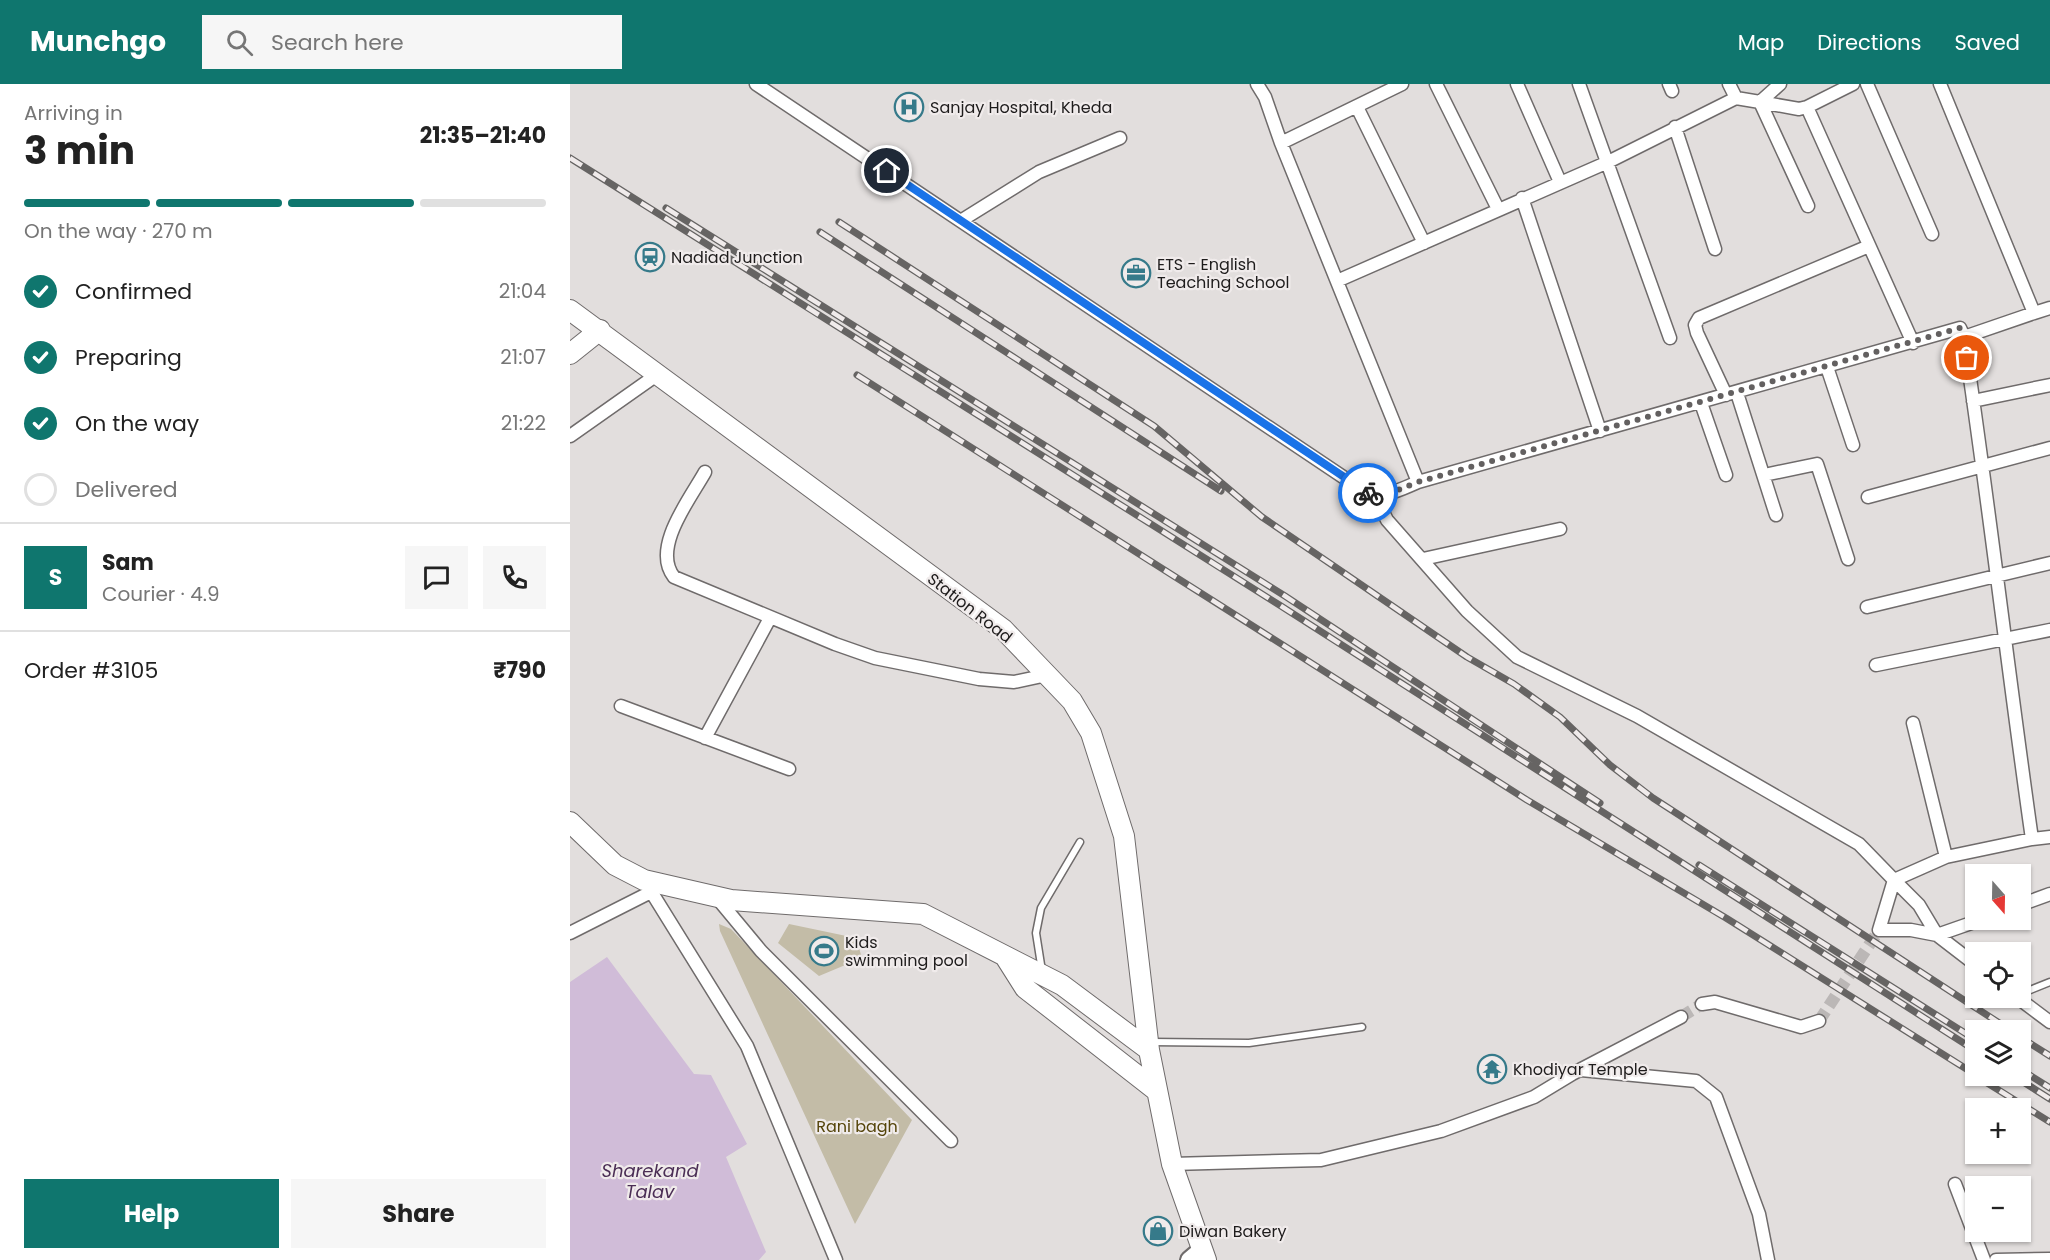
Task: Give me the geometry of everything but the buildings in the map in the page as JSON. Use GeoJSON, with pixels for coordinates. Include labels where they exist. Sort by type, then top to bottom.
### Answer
{"type":"FeatureCollection","features":[{"type":"Feature","properties":{"kind":"main road","name":"Station Road"},"geometry":{"type":"LineString","coordinates":[[570,310],[1003,630],[1072,701],[1091,733],[1124,836],[1148,1046],[1172,1164],[1199,1256]]}},
{"type":"Feature","properties":{"kind":"main road"},"geometry":{"type":"LineString","coordinates":[[570,354],[600,330]]}},
{"type":"Feature","properties":{"kind":"main road"},"geometry":{"type":"LineString","coordinates":[[570,822],[615,865],[647,886],[731,900],[923,914],[1062,985],[1148,1046]]}},
{"type":"Feature","properties":{"kind":"main road"},"geometry":{"type":"LineString","coordinates":[[1004,956],[1025,988],[1157,1091]]}},
{"type":"Feature","properties":{"kind":"street"},"geometry":{"type":"LineString","coordinates":[[756,84],[1364,491],[1376,496],[1385,495],[1418,482],[1960,328],[1964,337],[1983,465],[2004,640],[2032,839]]}},
{"type":"Feature","properties":{"kind":"street"},"geometry":{"type":"LineString","coordinates":[[1257,84],[1265,97],[1281,143],[1418,482]]}},
{"type":"Feature","properties":{"kind":"street"},"geometry":{"type":"LineString","coordinates":[[1281,143],[1402,84]]}},
{"type":"Feature","properties":{"kind":"street"},"geometry":{"type":"LineString","coordinates":[[1436,84],[1498,209]]}},
{"type":"Feature","properties":{"kind":"street"},"geometry":{"type":"LineString","coordinates":[[1517,84],[1560,182]]}},
{"type":"Feature","properties":{"kind":"street"},"geometry":{"type":"LineString","coordinates":[[1580,84],[1670,338]]}},
{"type":"Feature","properties":{"kind":"street"},"geometry":{"type":"LineString","coordinates":[[1729,84],[1736,98]]}},
{"type":"Feature","properties":{"kind":"street"},"geometry":{"type":"LineString","coordinates":[[1760,102],[1780,84]]}},
{"type":"Feature","properties":{"kind":"street"},"geometry":{"type":"LineString","coordinates":[[1337,281],[1608,162],[1736,98],[1799,109],[1808,108],[1853,84]]}},
{"type":"Feature","properties":{"kind":"street"},"geometry":{"type":"LineString","coordinates":[[1867,84],[1932,234]]}},
{"type":"Feature","properties":{"kind":"street"},"geometry":{"type":"LineString","coordinates":[[1955,84],[1941,87],[2034,313]]}},
{"type":"Feature","properties":{"kind":"street"},"geometry":{"type":"LineString","coordinates":[[1760,102],[1808,206]]}},
{"type":"Feature","properties":{"kind":"street"},"geometry":{"type":"LineString","coordinates":[[1357,107],[1424,243]]}},
{"type":"Feature","properties":{"kind":"street"},"geometry":{"type":"LineString","coordinates":[[1808,108],[1913,343]]}},
{"type":"Feature","properties":{"kind":"street"},"geometry":{"type":"LineString","coordinates":[[1676,127],[1714,249]]}},
{"type":"Feature","properties":{"kind":"street"},"geometry":{"type":"LineString","coordinates":[[962,220],[1039,172],[1120,138]]}},
{"type":"Feature","properties":{"kind":"street"},"geometry":{"type":"LineString","coordinates":[[1522,198],[1600,431]]}},
{"type":"Feature","properties":{"kind":"street"},"geometry":{"type":"LineString","coordinates":[[1776,515],[1764,475],[1732,394],[1697,333],[1695,325],[1699,318],[1869,246]]}},
{"type":"Feature","properties":{"kind":"street"},"geometry":{"type":"LineString","coordinates":[[1964,337],[2050,308]]}},
{"type":"Feature","properties":{"kind":"street"},"geometry":{"type":"LineString","coordinates":[[1827,367],[1853,445]]}},
{"type":"Feature","properties":{"kind":"street"},"geometry":{"type":"LineString","coordinates":[[570,436],[658,374]]}},
{"type":"Feature","properties":{"kind":"street"},"geometry":{"type":"LineString","coordinates":[[1973,401],[2050,385]]}},
{"type":"Feature","properties":{"kind":"street"},"geometry":{"type":"LineString","coordinates":[[1701,403],[1726,475]]}},
{"type":"Feature","properties":{"kind":"street"},"geometry":{"type":"LineString","coordinates":[[1868,497],[2050,448]]}},
{"type":"Feature","properties":{"kind":"street"},"geometry":{"type":"LineString","coordinates":[[1764,475],[1817,464],[1848,559]]}},
{"type":"Feature","properties":{"kind":"street"},"geometry":{"type":"LineString","coordinates":[[705,472],[668,541],[666,553],[670,572],[674,577],[835,644],[887,660],[979,679],[1014,682],[1047,675]]}},
{"type":"Feature","properties":{"kind":"street"},"geometry":{"type":"LineString","coordinates":[[1376,496],[1387,520],[1467,610],[1517,657],[1637,716],[1859,844],[1919,905],[1937,935],[1965,957]]}},
{"type":"Feature","properties":{"kind":"street"},"geometry":{"type":"LineString","coordinates":[[1423,559],[1560,529]]}},
{"type":"Feature","properties":{"kind":"street"},"geometry":{"type":"LineString","coordinates":[[1867,607],[1998,577],[2050,562]]}},
{"type":"Feature","properties":{"kind":"street"},"geometry":{"type":"LineString","coordinates":[[705,738],[771,618]]}},
{"type":"Feature","properties":{"kind":"street"},"geometry":{"type":"LineString","coordinates":[[1876,665],[2050,630]]}},
{"type":"Feature","properties":{"kind":"street"},"geometry":{"type":"LineString","coordinates":[[621,706],[789,769]]}},
{"type":"Feature","properties":{"kind":"street"},"geometry":{"type":"LineString","coordinates":[[1913,723],[1946,857]]}},
{"type":"Feature","properties":{"kind":"street"},"geometry":{"type":"LineString","coordinates":[[1965,925],[1937,935],[1911,930],[1879,930],[1894,880],[1946,857],[2050,837]]}},
{"type":"Feature","properties":{"kind":"street"},"geometry":{"type":"LineString","coordinates":[[570,933],[647,886],[747,1046],[836,1260]]}},
{"type":"Feature","properties":{"kind":"street"},"geometry":{"type":"LineString","coordinates":[[2031,901],[2050,894]]}},
{"type":"Feature","properties":{"kind":"street"},"geometry":{"type":"LineString","coordinates":[[716,896],[761,951],[951,1141]]}},
{"type":"Feature","properties":{"kind":"street"},"geometry":{"type":"LineString","coordinates":[[1702,1004],[1715,1002],[1800,1027],[1819,1021]]}},
{"type":"Feature","properties":{"kind":"street"},"geometry":{"type":"LineString","coordinates":[[2031,1006],[2050,1022]]}},
{"type":"Feature","properties":{"kind":"street"},"geometry":{"type":"LineString","coordinates":[[1172,1164],[1321,1160],[1441,1131],[1534,1097],[1580,1070],[1682,1017]]}},
{"type":"Feature","properties":{"kind":"street"},"geometry":{"type":"LineString","coordinates":[[1580,1070],[1688,1079],[1705,1085],[1716,1097],[1759,1214],[1768,1260]]}},
{"type":"Feature","properties":{"kind":"street"},"geometry":{"type":"LineString","coordinates":[[1955,1184],[1984,1260]]}},
{"type":"Feature","properties":{"kind":"street"},"geometry":{"type":"LineString","coordinates":[[1996,1260],[2050,1258]]}},
{"type":"Feature","properties":{"kind":"lane"},"geometry":{"type":"LineString","coordinates":[[1042,975],[1036,933],[1041,908],[1080,842]]}},
{"type":"Feature","properties":{"kind":"lane"},"geometry":{"type":"LineString","coordinates":[[2031,991],[2050,982]]}},
{"type":"Feature","properties":{"kind":"lane"},"geometry":{"type":"LineString","coordinates":[[1148,1046],[1249,1043],[1362,1027]]}},
{"type":"Feature","properties":{"kind":"green space","name":"Rani bagh"},"geometry":{"type":"Polygon","coordinates":[[[719,924],[731,929],[912,1120],[855,1224],[720,931],[719,924]]]}},
{"type":"Feature","properties":{"kind":"green space","name":"Kids swimming pool"},"geometry":{"type":"Polygon","coordinates":[[[789,924],[856,938],[862,958],[819,976],[778,943],[789,924]]]}},
{"type":"Feature","properties":{"kind":"water","name":"Sharekand Talav"},"geometry":{"type":"Polygon","coordinates":[[[607,957],[694,1074],[711,1075],[747,1144],[726,1157],[766,1252],[759,1260],[570,1260],[570,982],[607,957]]]}},
{"type":"Feature","properties":{"kind":"tunnel"},"geometry":{"type":"LineString","coordinates":[[1819,1021],[1879,930]]}},
{"type":"Feature","properties":{"kind":"tunnel"},"geometry":{"type":"LineString","coordinates":[[1681,1017],[1702,1004]]}},
{"type":"Feature","properties":{"kind":"railway"},"geometry":{"type":"LineString","coordinates":[[570,158],[1281,606],[1965,1044]]}},
{"type":"Feature","properties":{"kind":"railway"},"geometry":{"type":"LineString","coordinates":[[666,208],[1285,596],[1600,803]]}},
{"type":"Feature","properties":{"kind":"railway"},"geometry":{"type":"LineString","coordinates":[[839,222],[1154,426],[1262,517],[1467,657],[1514,684],[1560,717],[1610,765],[1653,798],[1995,1020]]}},
{"type":"Feature","properties":{"kind":"railway"},"geometry":{"type":"LineString","coordinates":[[820,232],[1221,491]]}},
{"type":"Feature","properties":{"kind":"railway"},"geometry":{"type":"LineString","coordinates":[[857,375],[1527,800],[1726,918],[1965,1068]]}},
{"type":"Feature","properties":{"kind":"railway"},"geometry":{"type":"LineString","coordinates":[[1699,865],[1965,1033]]}},
{"type":"Feature","properties":{"kind":"railway"},"geometry":{"type":"LineString","coordinates":[[2031,1044],[2050,1056]]}},
{"type":"Feature","properties":{"kind":"railway"},"geometry":{"type":"LineString","coordinates":[[2031,1076],[2050,1088]]}},
{"type":"Feature","properties":{"kind":"railway"},"geometry":{"type":"LineString","coordinates":[[1992,1086],[2050,1122]]}},
{"type":"Feature","properties":{"kind":"railway"},"geometry":{"type":"LineString","coordinates":[[2030,1086],[2050,1099]]}},
{"type":"Feature","properties":{"kind":"way so far"},"geometry":{"type":"LineString","coordinates":[[1368,493],[1376,496],[1385,495],[1418,482],[1960,328],[1964,337],[1967,358]]}},
{"type":"Feature","properties":{"kind":"place","name":"Sanjay Hospital, Kheda"},"geometry":{"type":"Point","coordinates":[909,107]}},
{"type":"Feature","properties":{"kind":"place","name":"Nadiad Junction"},"geometry":{"type":"Point","coordinates":[650,257]}},
{"type":"Feature","properties":{"kind":"place","name":"ETS - English Teaching School"},"geometry":{"type":"Point","coordinates":[1136,273]}},
{"type":"Feature","properties":{"kind":"place","name":"Kids swimming pool"},"geometry":{"type":"Point","coordinates":[824,951]}},
{"type":"Feature","properties":{"kind":"place","name":"Khodiyar Temple"},"geometry":{"type":"Point","coordinates":[1492,1069]}},
{"type":"Feature","properties":{"kind":"place","name":"Diwan Bakery"},"geometry":{"type":"Point","coordinates":[1158,1231]}},
{"type":"Feature","properties":{"kind":"route"},"geometry":{"type":"LineString","coordinates":[[887,171],[1368,493]]}}]}
